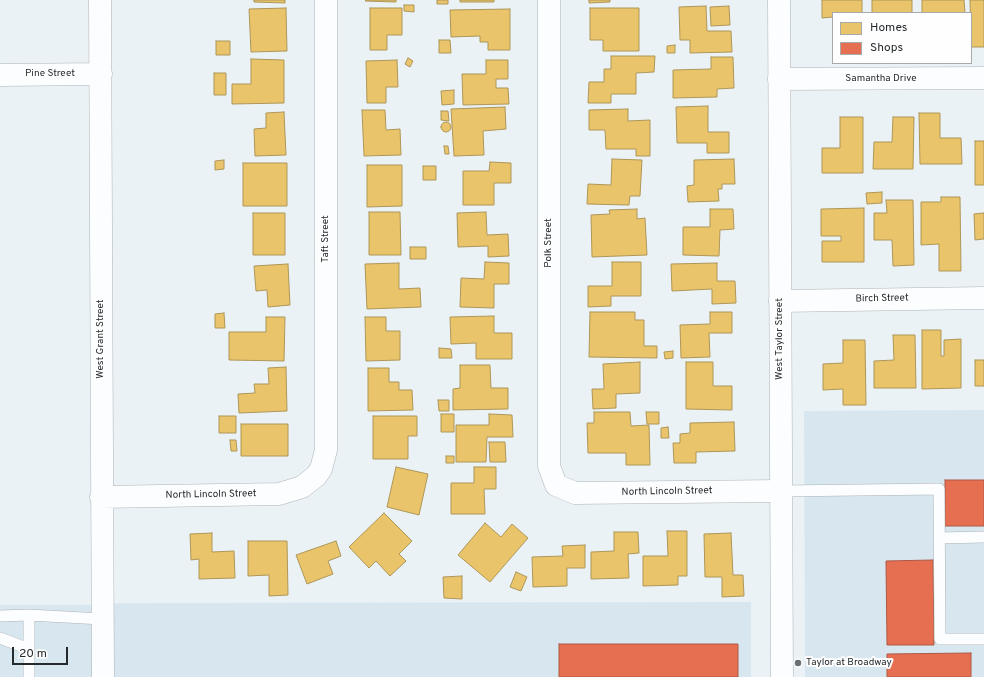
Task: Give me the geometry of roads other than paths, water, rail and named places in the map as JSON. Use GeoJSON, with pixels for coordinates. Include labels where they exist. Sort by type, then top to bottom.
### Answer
{"type":"FeatureCollection","features":[{"type":"Feature","properties":{"kind":"street","name":"West Grant Street"},"geometry":{"type":"LineString","coordinates":[[100,0],[101,497],[103,677]]}},
{"type":"Feature","properties":{"kind":"street","name":"Taft Street"},"geometry":{"type":"LineString","coordinates":[[316,476],[321,468],[326,450],[326,0]]}},
{"type":"Feature","properties":{"kind":"street","name":"Polk Street"},"geometry":{"type":"LineString","coordinates":[[549,0],[549,466],[556,485]]}},
{"type":"Feature","properties":{"kind":"street","name":"West Taylor Street"},"geometry":{"type":"LineString","coordinates":[[778,0],[782,677]]}},
{"type":"Feature","properties":{"kind":"street","name":"Pine Street"},"geometry":{"type":"LineString","coordinates":[[0,75],[100,74]]}},
{"type":"Feature","properties":{"kind":"street","name":"Samantha Drive"},"geometry":{"type":"LineString","coordinates":[[779,79],[984,78]]}},
{"type":"Feature","properties":{"kind":"street","name":"Birch Street"},"geometry":{"type":"LineString","coordinates":[[780,301],[984,298]]}},
{"type":"Feature","properties":{"kind":"street","name":"North Lincoln Street"},"geometry":{"type":"LineString","coordinates":[[101,497],[278,494],[302,487],[316,476]]}},
{"type":"Feature","properties":{"kind":"street","name":"North Lincoln Street"},"geometry":{"type":"LineString","coordinates":[[556,485],[575,493],[780,491]]}},
{"type":"Feature","properties":{"kind":"lane"},"geometry":{"type":"LineString","coordinates":[[780,491],[939,489],[940,640],[984,639]]}},
{"type":"Feature","properties":{"kind":"lane"},"geometry":{"type":"LineString","coordinates":[[940,538],[984,537]]}},
{"type":"Feature","properties":{"kind":"lane"},"geometry":{"type":"LineString","coordinates":[[0,616],[29,615],[102,619]]}},
{"type":"Feature","properties":{"kind":"lane"},"geometry":{"type":"LineString","coordinates":[[29,615],[29,677]]}},
{"type":"Feature","properties":{"kind":"lane"},"geometry":{"type":"LineString","coordinates":[[0,638],[29,649]]}},
{"type":"Feature","properties":{"kind":"place","name":"Taylor at Broadway"},"geometry":{"type":"Point","coordinates":[798,663]}}]}
